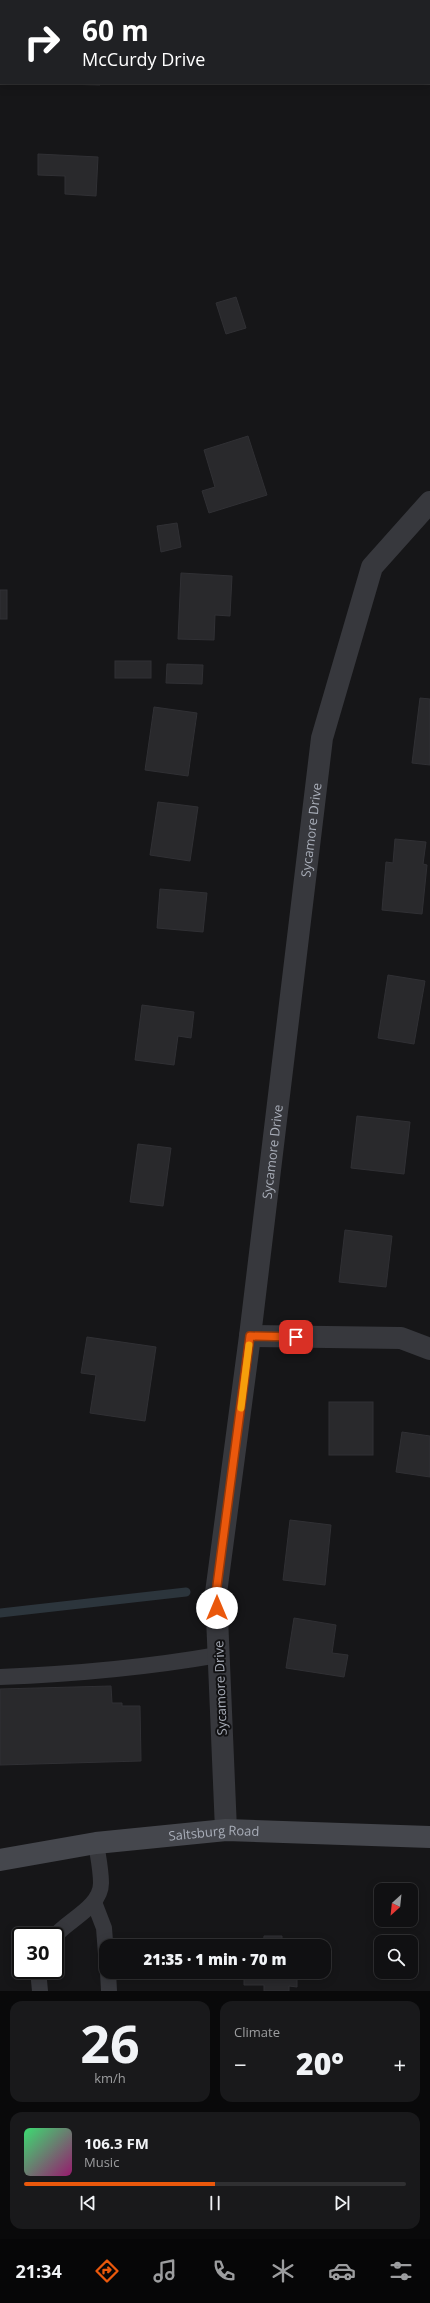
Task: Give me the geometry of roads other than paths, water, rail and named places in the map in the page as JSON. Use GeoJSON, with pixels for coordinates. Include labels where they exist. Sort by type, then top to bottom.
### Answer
{"type":"FeatureCollection","features":[{"type":"Feature","properties":{"kind":"main road","name":"Saltsburg Road"},"geometry":{"type":"LineString","coordinates":[[0,1860],[96,1843],[226,1830],[430,1837]]}},
{"type":"Feature","properties":{"kind":"street","name":"Sycamore Drive"},"geometry":{"type":"LineString","coordinates":[[226,1830],[216,1593],[250,1336],[322,738],[372,567],[430,502]]}},
{"type":"Feature","properties":{"kind":"street"},"geometry":{"type":"LineString","coordinates":[[250,1336],[401,1338],[430,1349]]}},
{"type":"Feature","properties":{"kind":"lane"},"geometry":{"type":"LineString","coordinates":[[0,1677],[72,1674],[151,1667],[218,1655]]}},
{"type":"Feature","properties":{"kind":"lane"},"geometry":{"type":"LineString","coordinates":[[64,1928],[94,1902],[101,1885],[96,1843]]}},
{"type":"Feature","properties":{"kind":"lane"},"geometry":{"type":"LineString","coordinates":[[94,1902],[104,1928],[105,1939]]}},
{"type":"Feature","properties":{"kind":"lane"},"geometry":{"type":"LineString","coordinates":[[39,1979],[40,1991]]}},
{"type":"Feature","properties":{"kind":"lane"},"geometry":{"type":"LineString","coordinates":[[108,1979],[109,1991]]}},
{"type":"Feature","properties":{"kind":"waterway"},"geometry":{"type":"LineString","coordinates":[[0,1613],[186,1592]]}}]}
